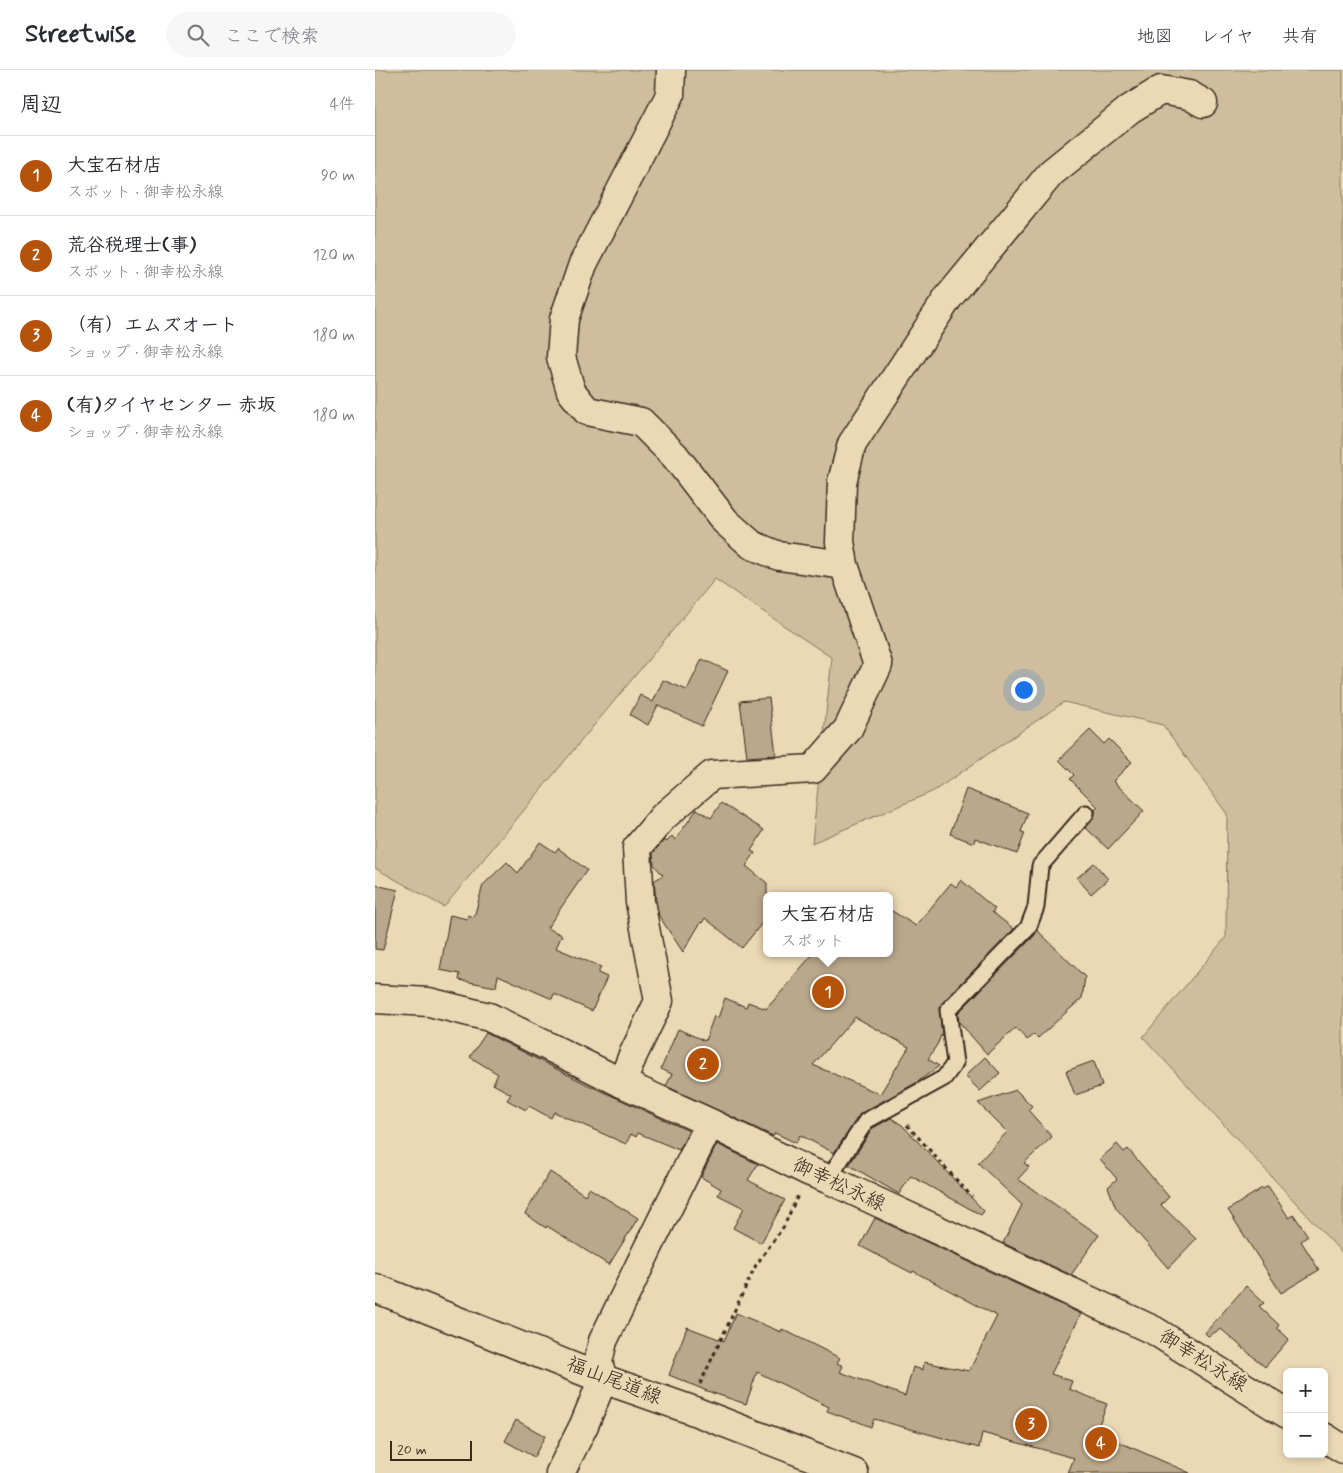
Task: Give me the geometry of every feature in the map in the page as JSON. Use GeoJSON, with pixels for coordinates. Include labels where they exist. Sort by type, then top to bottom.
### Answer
{"type":"FeatureCollection","features":[{"type":"Feature","properties":{"kind":"street"},"geometry":{"type":"LineString","coordinates":[[671,70],[670,96],[583,264],[564,319],[561,357],[571,391],[587,411],[641,422],[675,456],[725,521],[752,545],[779,556],[844,565]]}},
{"type":"Feature","properties":{"kind":"street"},"geometry":{"type":"LineString","coordinates":[[622,1083],[659,1001],[640,902],[637,848],[663,817],[712,776],[813,769],[848,729],[878,665],[844,565],[840,542],[843,482],[852,444],[948,298],[1051,173],[1131,109],[1161,90],[1189,95],[1203,103]]}},
{"type":"Feature","properties":{"kind":"street","name":"御幸松永線"},"geometry":{"type":"LineString","coordinates":[[375,999],[429,1002],[489,1017],[622,1083],[1155,1331],[1285,1413]]}},
{"type":"Feature","properties":{"kind":"street"},"geometry":{"type":"LineString","coordinates":[[560,1473],[584,1425],[603,1378],[598,1362],[603,1341],[710,1124]]}},
{"type":"Feature","properties":{"kind":"street","name":"福山尾道線"},"geometry":{"type":"LineString","coordinates":[[375,1288],[603,1378],[853,1473]]}},
{"type":"Feature","properties":{"kind":"street"},"geometry":{"type":"LineString","coordinates":[[1328,1439],[1343,1448]]}},
{"type":"Feature","properties":{"kind":"lane"},"geometry":{"type":"LineString","coordinates":[[818,1175],[865,1120],[944,1078],[955,1063],[948,1010],[1028,928],[1035,907],[1040,866],[1087,813]]}},
{"type":"Feature","properties":{"kind":"path"},"geometry":{"type":"LineString","coordinates":[[907,1125],[972,1197]]}},
{"type":"Feature","properties":{"kind":"path"},"geometry":{"type":"LineString","coordinates":[[689,1410],[756,1265],[818,1175]]}},
{"type":"Feature","properties":{"kind":"shaded area"},"geometry":{"type":"Polygon","coordinates":[[[375,70],[1343,70],[1343,1254],[1143,1037],[1226,937],[1227,814],[1163,725],[1064,702],[934,791],[812,843],[832,658],[715,579],[444,907],[375,868],[375,70]]]}},
{"type":"Feature","properties":{"kind":"building"},"geometry":{"type":"Polygon","coordinates":[[[702,659],[728,671],[702,726],[658,705],[648,725],[630,715],[640,695],[653,702],[663,680],[687,690],[702,659]]]}},
{"type":"Feature","properties":{"kind":"building"},"geometry":{"type":"Polygon","coordinates":[[[769,698],[776,755],[747,757],[740,701],[769,698]]]}},
{"type":"Feature","properties":{"kind":"building"},"geometry":{"type":"Polygon","coordinates":[[[1090,730],[1104,744],[1109,739],[1132,762],[1113,781],[1144,811],[1108,849],[1086,828],[1093,819],[1095,810],[1098,807],[1070,779],[1074,775],[1059,760],[1090,730]]]}},
{"type":"Feature","properties":{"kind":"building"},"geometry":{"type":"Polygon","coordinates":[[[966,789],[1028,813],[1021,832],[1025,833],[1017,854],[975,838],[974,843],[950,834],[966,789]]]}},
{"type":"Feature","properties":{"kind":"building"},"geometry":{"type":"Polygon","coordinates":[[[721,803],[764,830],[751,851],[755,853],[746,866],[767,883],[767,892],[763,892],[763,922],[742,948],[705,918],[683,952],[659,916],[654,881],[663,875],[654,865],[653,853],[664,840],[667,842],[672,836],[675,840],[697,809],[711,818],[721,803]]]}},
{"type":"Feature","properties":{"kind":"building"},"geometry":{"type":"Polygon","coordinates":[[[540,842],[555,852],[558,848],[587,870],[547,928],[562,935],[556,948],[601,967],[598,973],[607,977],[592,1011],[554,994],[552,999],[498,975],[496,987],[459,980],[460,974],[440,970],[450,915],[467,919],[468,915],[474,917],[483,885],[507,862],[518,873],[540,842]]]}},
{"type":"Feature","properties":{"kind":"building"},"geometry":{"type":"Polygon","coordinates":[[[1094,863],[1108,879],[1091,894],[1077,878],[1094,863]]]}},
{"type":"Feature","properties":{"kind":"building"},"geometry":{"type":"Polygon","coordinates":[[[961,880],[995,909],[992,912],[1014,929],[939,1007],[942,1033],[928,1059],[939,1066],[916,1083],[861,1113],[834,1153],[800,1135],[796,1143],[775,1133],[773,1136],[666,1086],[672,1074],[661,1069],[678,1029],[705,1041],[714,1016],[718,1018],[725,998],[746,1007],[748,1002],[766,1009],[810,957],[893,957],[893,912],[916,926],[951,883],[956,887],[961,880]],[[855,1017],[813,1065],[880,1094],[909,1047],[855,1017]]]}},
{"type":"Feature","properties":{"kind":"building"},"geometry":{"type":"Polygon","coordinates":[[[375,885],[398,890],[383,950],[375,949],[375,885]]]}},
{"type":"Feature","properties":{"kind":"building"},"geometry":{"type":"Polygon","coordinates":[[[1037,930],[1085,977],[1082,998],[1038,1038],[1034,1034],[1027,1040],[1016,1028],[987,1054],[959,1022],[958,1013],[1035,935],[1037,930]]]}},
{"type":"Feature","properties":{"kind":"building"},"geometry":{"type":"Polygon","coordinates":[[[486,1033],[586,1084],[689,1131],[679,1150],[638,1133],[636,1137],[631,1134],[626,1144],[554,1112],[551,1118],[529,1106],[526,1110],[507,1100],[511,1094],[493,1084],[498,1074],[470,1057],[486,1033]]]}},
{"type":"Feature","properties":{"kind":"building"},"geometry":{"type":"Polygon","coordinates":[[[985,1057],[1000,1073],[980,1091],[965,1076],[985,1057]]]}},
{"type":"Feature","properties":{"kind":"building"},"geometry":{"type":"Polygon","coordinates":[[[1094,1061],[1102,1086],[1075,1095],[1066,1071],[1094,1061]]]}},
{"type":"Feature","properties":{"kind":"building"},"geometry":{"type":"Polygon","coordinates":[[[1016,1090],[1032,1106],[1028,1110],[1052,1137],[1024,1163],[1029,1167],[1018,1179],[1099,1235],[1071,1275],[1003,1243],[1022,1205],[978,1163],[1007,1132],[978,1103],[1016,1090]]]}},
{"type":"Feature","properties":{"kind":"building"},"geometry":{"type":"Polygon","coordinates":[[[891,1118],[902,1125],[984,1211],[981,1215],[911,1176],[899,1194],[849,1165],[873,1128],[891,1118]]]}},
{"type":"Feature","properties":{"kind":"building"},"geometry":{"type":"Polygon","coordinates":[[[717,1144],[758,1164],[748,1180],[785,1200],[761,1243],[733,1228],[744,1208],[718,1195],[721,1189],[701,1177],[717,1144]]]}},
{"type":"Feature","properties":{"kind":"building"},"geometry":{"type":"Polygon","coordinates":[[[1117,1144],[1124,1152],[1128,1149],[1169,1197],[1161,1205],[1196,1239],[1168,1268],[1116,1208],[1108,1187],[1117,1179],[1100,1159],[1117,1144]]]}},
{"type":"Feature","properties":{"kind":"building"},"geometry":{"type":"Polygon","coordinates":[[[550,1172],[585,1195],[589,1188],[638,1218],[609,1265],[525,1214],[550,1172]]]}},
{"type":"Feature","properties":{"kind":"building"},"geometry":{"type":"Polygon","coordinates":[[[1268,1186],[1289,1218],[1294,1215],[1308,1236],[1301,1241],[1319,1270],[1281,1293],[1228,1210],[1268,1186]]]}},
{"type":"Feature","properties":{"kind":"building"},"geometry":{"type":"Polygon","coordinates":[[[875,1218],[1081,1314],[1051,1374],[1072,1381],[1069,1389],[1107,1404],[1096,1432],[1190,1473],[1068,1473],[1074,1458],[982,1433],[979,1448],[874,1419],[871,1427],[827,1411],[829,1407],[757,1372],[746,1404],[707,1391],[669,1375],[687,1327],[724,1341],[736,1313],[781,1332],[782,1329],[840,1358],[837,1363],[843,1366],[840,1372],[905,1396],[913,1367],[923,1370],[924,1362],[969,1371],[997,1316],[913,1271],[912,1273],[860,1246],[875,1218]]]}},
{"type":"Feature","properties":{"kind":"building"},"geometry":{"type":"Polygon","coordinates":[[[1246,1286],[1264,1303],[1259,1306],[1279,1325],[1277,1328],[1289,1339],[1265,1367],[1221,1329],[1208,1336],[1205,1333],[1246,1286]]]}},
{"type":"Feature","properties":{"kind":"building"},"geometry":{"type":"Polygon","coordinates":[[[516,1420],[545,1436],[534,1457],[505,1441],[516,1420]]]}},
{"type":"Feature","properties":{"kind":"place","name":"大宝石材店"},"geometry":{"type":"Point","coordinates":[828,992]}},
{"type":"Feature","properties":{"kind":"place","name":"荒谷税理士(事)"},"geometry":{"type":"Point","coordinates":[703,1064]}},
{"type":"Feature","properties":{"kind":"place","name":"（有）エムズオート"},"geometry":{"type":"Point","coordinates":[1031,1424]}},
{"type":"Feature","properties":{"kind":"place","name":"(有)タイヤセンター 赤坂"},"geometry":{"type":"Point","coordinates":[1101,1443]}}]}
